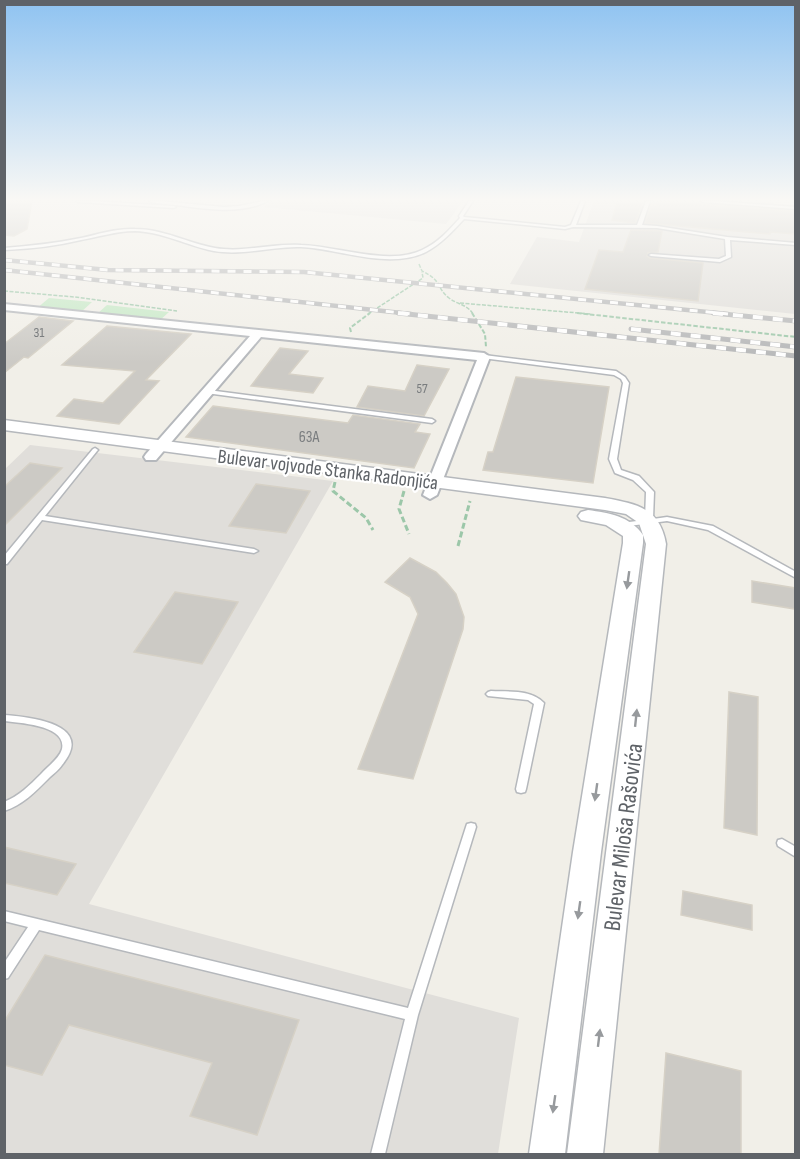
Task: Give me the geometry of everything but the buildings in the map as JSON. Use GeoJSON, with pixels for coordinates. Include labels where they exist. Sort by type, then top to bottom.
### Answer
{"type":"FeatureCollection","features":[{"type":"Feature","properties":{"kind":"street"},"geometry":{"type":"LineString","coordinates":[[4,307],[484,357],[432,489]]}},
{"type":"Feature","properties":{"kind":"street"},"geometry":{"type":"LineString","coordinates":[[155,451],[258,334]]}},
{"type":"Feature","properties":{"kind":"street","name":"Bulevar vojvode Stanka Radonjića"},"geometry":{"type":"LineString","coordinates":[[4,425],[335,482],[404,491],[432,489],[470,500],[608,519],[624,525]]}},
{"type":"Feature","properties":{"kind":"street","name":"Bulevar vojvode Stanka Radonjića"},"geometry":{"type":"LineString","coordinates":[[4,437],[95,450],[155,451],[432,489],[605,504],[632,510],[649,520]]}},
{"type":"Feature","properties":{"kind":"street","name":"Bulevar Miloša Rašovića"},"geometry":{"type":"LineString","coordinates":[[585,1155],[656,544],[654,528],[649,520]]}},
{"type":"Feature","properties":{"kind":"street","name":"Bulevar Miloša Rašovića"},"geometry":{"type":"LineString","coordinates":[[547,1155],[587,852],[633,543],[633,535],[624,525]]}},
{"type":"Feature","properties":{"kind":"lane"},"geometry":{"type":"LineString","coordinates":[[367,255],[403,258],[415,255]]}},
{"type":"Feature","properties":{"kind":"lane"},"geometry":{"type":"LineString","coordinates":[[652,255],[720,261],[729,255]]}},
{"type":"Feature","properties":{"kind":"lane"},"geometry":{"type":"LineString","coordinates":[[484,357],[616,373],[623,378],[626,383],[612,459],[618,471],[636,478],[651,492],[649,520]]}},
{"type":"Feature","properties":{"kind":"lane"},"geometry":{"type":"LineString","coordinates":[[208,392],[432,421]]}},
{"type":"Feature","properties":{"kind":"lane"},"geometry":{"type":"LineString","coordinates":[[4,562],[42,519],[95,450]]}},
{"type":"Feature","properties":{"kind":"lane"},"geometry":{"type":"LineString","coordinates":[[42,519],[254,551]]}},
{"type":"Feature","properties":{"kind":"lane"},"geometry":{"type":"LineString","coordinates":[[624,525],[667,519],[710,528],[795,576]]}},
{"type":"Feature","properties":{"kind":"lane"},"geometry":{"type":"LineString","coordinates":[[490,694],[530,697],[538,703],[521,789]]}},
{"type":"Feature","properties":{"kind":"lane"},"geometry":{"type":"LineString","coordinates":[[4,718],[36,722],[60,730],[67,747],[62,759],[24,797],[4,807]]}},
{"type":"Feature","properties":{"kind":"lane"},"geometry":{"type":"LineString","coordinates":[[378,1155],[412,1015],[471,827]]}},
{"type":"Feature","properties":{"kind":"lane"},"geometry":{"type":"LineString","coordinates":[[782,843],[795,853]]}},
{"type":"Feature","properties":{"kind":"lane"},"geometry":{"type":"LineString","coordinates":[[4,916],[412,1015]]}},
{"type":"Feature","properties":{"kind":"lane"},"geometry":{"type":"LineString","coordinates":[[4,975],[36,924]]}},
{"type":"Feature","properties":{"kind":"path"},"geometry":{"type":"LineString","coordinates":[[356,344],[351,337],[350,328],[423,278],[419,264],[422,255]]}},
{"type":"Feature","properties":{"kind":"path"},"geometry":{"type":"LineString","coordinates":[[422,271],[435,277],[449,298],[469,308],[485,334],[487,342],[484,357]]}},
{"type":"Feature","properties":{"kind":"path"},"geometry":{"type":"LineString","coordinates":[[4,291],[75,297],[182,312]]}},
{"type":"Feature","properties":{"kind":"path"},"geometry":{"type":"LineString","coordinates":[[460,303],[525,307],[795,337]]}},
{"type":"Feature","properties":{"kind":"path"},"geometry":{"type":"LineString","coordinates":[[335,482],[333,491],[367,519],[373,530]]}},
{"type":"Feature","properties":{"kind":"path"},"geometry":{"type":"LineString","coordinates":[[404,491],[398,500],[398,512],[409,534]]}},
{"type":"Feature","properties":{"kind":"path"},"geometry":{"type":"LineString","coordinates":[[458,546],[470,500]]}},
{"type":"Feature","properties":{"kind":"shaded area"},"geometry":{"type":"Polygon","coordinates":[[[527,255],[795,255],[795,314],[510,284],[527,255]]]}},
{"type":"Feature","properties":{"kind":"shaded area"},"geometry":{"type":"Polygon","coordinates":[[[30,445],[333,481],[89,904],[519,1018],[498,1154],[5,1154],[5,469],[30,445]]]}},
{"type":"Feature","properties":{"kind":"green space"},"geometry":{"type":"Polygon","coordinates":[[[49,298],[92,302],[80,313],[36,309],[49,298]]]}},
{"type":"Feature","properties":{"kind":"green space"},"geometry":{"type":"Polygon","coordinates":[[[107,305],[169,312],[159,321],[97,314],[107,305]]]}},
{"type":"Feature","properties":{"kind":"railway"},"geometry":{"type":"LineString","coordinates":[[4,260],[108,270],[304,272],[728,314]]}},
{"type":"Feature","properties":{"kind":"railway"},"geometry":{"type":"LineString","coordinates":[[4,270],[411,314]]}},
{"type":"Feature","properties":{"kind":"railway"},"geometry":{"type":"LineString","coordinates":[[398,313],[796,356]]}},
{"type":"Feature","properties":{"kind":"railway"},"geometry":{"type":"LineString","coordinates":[[713,313],[796,321]]}},
{"type":"Feature","properties":{"kind":"railway"},"geometry":{"type":"LineString","coordinates":[[631,329],[796,347]]}}]}
